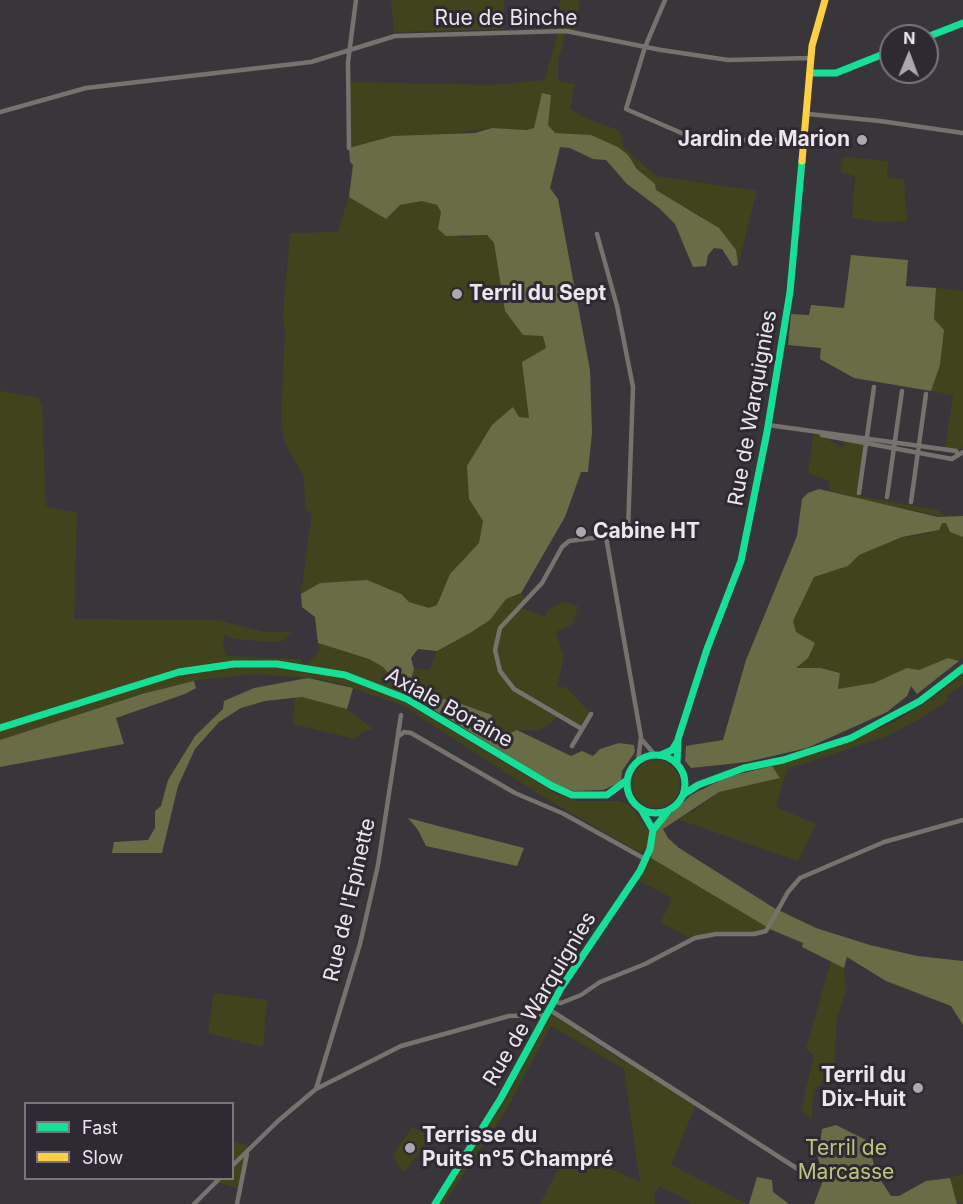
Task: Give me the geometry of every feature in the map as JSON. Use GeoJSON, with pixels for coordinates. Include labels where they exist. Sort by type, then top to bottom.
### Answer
{"type":"FeatureCollection","features":[{"type":"Feature","properties":{"kind":"street"},"geometry":{"type":"LineString","coordinates":[[349,148],[349,52],[356,0]]}},
{"type":"Feature","properties":{"kind":"street"},"geometry":{"type":"LineString","coordinates":[[665,0],[645,47],[626,109],[704,140],[805,140]]}},
{"type":"Feature","properties":{"kind":"street"},"geometry":{"type":"LineString","coordinates":[[825,0],[812,45],[811,73],[836,73],[879,56]]}},
{"type":"Feature","properties":{"kind":"street"},"geometry":{"type":"LineString","coordinates":[[939,32],[963,23]]}},
{"type":"Feature","properties":{"kind":"street","name":"Rue de Binche"},"geometry":{"type":"LineString","coordinates":[[0,112],[86,88],[294,64],[349,52],[395,36],[558,31],[728,60],[812,58]]}},
{"type":"Feature","properties":{"kind":"street","name":"Rue de Warquignies"},"geometry":{"type":"LineString","coordinates":[[677,764],[678,740],[706,650],[741,561],[768,425],[790,292],[811,73]]}},
{"type":"Feature","properties":{"kind":"street"},"geometry":{"type":"LineString","coordinates":[[808,114],[880,121],[963,133]]}},
{"type":"Feature","properties":{"kind":"street"},"geometry":{"type":"LineString","coordinates":[[582,729],[514,689],[500,671],[495,650],[496,639],[508,617],[527,600],[550,573],[562,547],[570,541],[624,533],[630,522],[628,466],[633,387],[617,306],[597,234]]}},
{"type":"Feature","properties":{"kind":"street"},"geometry":{"type":"LineString","coordinates":[[859,492],[874,387]]}},
{"type":"Feature","properties":{"kind":"street"},"geometry":{"type":"LineString","coordinates":[[887,497],[902,391]]}},
{"type":"Feature","properties":{"kind":"street"},"geometry":{"type":"LineString","coordinates":[[911,502],[926,394]]}},
{"type":"Feature","properties":{"kind":"street"},"geometry":{"type":"LineString","coordinates":[[768,425],[894,445],[951,458],[956,458],[961,453]]}},
{"type":"Feature","properties":{"kind":"street"},"geometry":{"type":"LineString","coordinates":[[894,445],[919,445],[961,453]]}},
{"type":"Feature","properties":{"kind":"street"},"geometry":{"type":"LineString","coordinates":[[948,450],[946,454],[951,458]]}},
{"type":"Feature","properties":{"kind":"street"},"geometry":{"type":"LineString","coordinates":[[606,537],[641,737],[638,761]]}},
{"type":"Feature","properties":{"kind":"street","name":"Axiale Boraine"},"geometry":{"type":"LineString","coordinates":[[0,728],[143,683],[196,669],[252,663],[305,667],[345,675],[407,699],[563,792],[581,797],[607,795],[631,799]]}},
{"type":"Feature","properties":{"kind":"street"},"geometry":{"type":"LineString","coordinates":[[641,809],[660,813],[669,810],[684,794],[707,782],[851,738],[920,701],[963,668]]}},
{"type":"Feature","properties":{"kind":"street"},"geometry":{"type":"LineString","coordinates":[[572,746],[591,714]]}},
{"type":"Feature","properties":{"kind":"street","name":"Rue de l'Epinette"},"geometry":{"type":"LineString","coordinates":[[316,1089],[360,944],[378,865],[401,715]]}},
{"type":"Feature","properties":{"kind":"street"},"geometry":{"type":"LineString","coordinates":[[399,736],[404,732],[411,733],[524,798],[576,820],[645,859]]}},
{"type":"Feature","properties":{"kind":"street"},"geometry":{"type":"LineString","coordinates":[[641,737],[658,755],[677,764],[684,775],[684,794]]}},
{"type":"Feature","properties":{"kind":"street"},"geometry":{"type":"LineString","coordinates":[[653,830],[641,809],[631,799],[627,780],[631,769],[638,761],[672,750],[678,740]]}},
{"type":"Feature","properties":{"kind":"street"},"geometry":{"type":"LineString","coordinates":[[684,775],[707,782]]}},
{"type":"Feature","properties":{"kind":"street"},"geometry":{"type":"LineString","coordinates":[[607,795],[627,780]]}},
{"type":"Feature","properties":{"kind":"street","name":"Rue de Warquignies"},"geometry":{"type":"LineString","coordinates":[[435,1204],[501,1098],[581,956],[645,859],[653,830],[669,810]]}},
{"type":"Feature","properties":{"kind":"street"},"geometry":{"type":"LineString","coordinates":[[554,1002],[561,1003],[581,995],[600,982],[645,964],[695,938],[716,934],[754,934],[766,931],[788,892],[800,878],[897,837],[963,820]]}},
{"type":"Feature","properties":{"kind":"street"},"geometry":{"type":"LineString","coordinates":[[234,1164],[316,1089],[401,1046],[509,1016],[548,1012],[804,1173]]}},
{"type":"Feature","properties":{"kind":"street"},"geometry":{"type":"LineString","coordinates":[[237,1204],[247,1152]]}},
{"type":"Feature","properties":{"kind":"street"},"geometry":{"type":"LineString","coordinates":[[194,1204],[219,1180]]}},
{"type":"Feature","properties":{"kind":"green space"},"geometry":{"type":"Polygon","coordinates":[[[391,0],[504,0],[504,29],[394,32],[391,0]]]}},
{"type":"Feature","properties":{"kind":"green space"},"geometry":{"type":"Polygon","coordinates":[[[560,0],[580,0],[575,32],[566,31],[558,62],[558,81],[575,84],[570,109],[620,131],[624,148],[656,176],[757,191],[738,265],[736,250],[701,216],[655,190],[628,155],[618,147],[591,135],[555,133],[548,125],[542,94],[534,128],[527,130],[492,128],[349,148],[348,82],[492,85],[545,80],[558,31],[560,0]]]}},
{"type":"Feature","properties":{"kind":"green space"},"geometry":{"type":"Polygon","coordinates":[[[542,93],[551,95],[548,125],[555,133],[591,135],[618,147],[628,155],[637,169],[655,184],[656,190],[719,228],[736,250],[738,265],[733,266],[722,249],[714,248],[708,255],[706,266],[693,267],[675,224],[659,208],[627,184],[606,160],[593,159],[570,148],[560,147],[550,188],[558,199],[590,370],[592,433],[588,472],[581,472],[565,517],[521,593],[506,599],[490,620],[437,651],[418,649],[411,658],[414,669],[409,686],[394,680],[383,667],[369,659],[318,643],[315,617],[302,607],[301,594],[320,583],[367,580],[401,594],[409,602],[429,608],[437,605],[450,574],[479,543],[483,521],[469,499],[467,466],[492,425],[513,407],[519,417],[529,418],[522,362],[546,348],[543,336],[523,335],[505,311],[494,243],[487,235],[446,236],[438,229],[441,212],[437,205],[422,201],[400,205],[386,219],[349,197],[353,165],[350,162],[349,148],[393,136],[475,133],[492,128],[527,130],[534,128],[542,93]]]}},
{"type":"Feature","properties":{"kind":"green space"},"geometry":{"type":"Polygon","coordinates":[[[843,157],[888,161],[887,178],[904,179],[907,221],[879,222],[852,218],[855,176],[841,173],[843,157]]]}},
{"type":"Feature","properties":{"kind":"green space","name":"Terril du Sept"},"geometry":{"type":"Polygon","coordinates":[[[349,196],[386,219],[400,205],[422,201],[437,205],[441,212],[439,220],[461,238],[487,235],[494,243],[505,311],[543,336],[546,348],[536,355],[529,418],[519,417],[513,407],[469,499],[483,521],[479,544],[450,574],[437,605],[429,608],[409,602],[401,594],[367,580],[320,583],[301,594],[312,512],[306,511],[303,475],[284,442],[281,418],[285,332],[283,315],[290,233],[338,232],[349,196]]]}},
{"type":"Feature","properties":{"kind":"green space"},"geometry":{"type":"Polygon","coordinates":[[[851,255],[908,260],[906,286],[936,288],[934,319],[944,330],[940,365],[931,391],[854,378],[820,359],[821,348],[788,345],[791,314],[809,315],[811,305],[844,308],[851,255]]]}},
{"type":"Feature","properties":{"kind":"green space"},"geometry":{"type":"Polygon","coordinates":[[[936,288],[963,291],[963,447],[956,451],[945,449],[953,395],[931,391],[940,365],[944,330],[934,319],[936,288]]]}},
{"type":"Feature","properties":{"kind":"green space"},"geometry":{"type":"Polygon","coordinates":[[[0,391],[39,398],[42,406],[46,506],[77,513],[74,619],[218,620],[265,632],[292,632],[283,641],[271,642],[235,639],[225,634],[223,645],[226,656],[300,659],[305,667],[319,651],[318,643],[369,659],[383,667],[394,680],[409,685],[414,669],[429,670],[437,651],[490,620],[506,599],[521,593],[527,600],[519,607],[546,617],[547,611],[563,602],[578,606],[573,624],[556,632],[564,658],[557,686],[567,688],[591,714],[582,729],[558,715],[549,725],[539,730],[518,730],[507,735],[487,723],[492,715],[450,700],[429,697],[423,703],[408,695],[404,702],[555,793],[576,801],[620,801],[630,806],[651,833],[646,850],[639,852],[542,796],[402,705],[338,683],[319,679],[256,674],[198,680],[142,694],[0,740],[0,391]]]}},
{"type":"Feature","properties":{"kind":"green space"},"geometry":{"type":"Polygon","coordinates":[[[814,432],[843,448],[844,440],[866,444],[858,496],[938,510],[945,517],[858,499],[829,490],[830,481],[808,473],[814,432]]]}},
{"type":"Feature","properties":{"kind":"green space"},"geometry":{"type":"Polygon","coordinates":[[[819,489],[938,517],[963,516],[963,537],[950,532],[946,523],[942,523],[939,530],[902,537],[859,555],[848,566],[814,577],[793,621],[796,632],[815,643],[808,658],[796,668],[821,668],[840,673],[838,689],[874,683],[907,668],[919,670],[948,658],[959,661],[917,694],[911,686],[907,696],[887,712],[807,748],[747,762],[691,768],[685,761],[686,746],[723,740],[746,660],[797,536],[802,499],[808,493],[819,489]]]}},
{"type":"Feature","properties":{"kind":"green space"},"geometry":{"type":"Polygon","coordinates":[[[942,523],[946,523],[950,532],[963,537],[963,658],[959,661],[948,658],[897,683],[838,689],[840,672],[821,668],[795,669],[796,632],[793,621],[814,577],[848,566],[859,555],[902,537],[929,534],[942,523]]]}},
{"type":"Feature","properties":{"kind":"green space"},"geometry":{"type":"Polygon","coordinates":[[[963,674],[963,685],[947,696],[948,701],[916,721],[889,735],[787,769],[776,807],[816,824],[798,861],[677,819],[694,811],[719,792],[779,778],[772,766],[841,745],[894,722],[932,699],[963,674]]]}},
{"type":"Feature","properties":{"kind":"green space"},"geometry":{"type":"Polygon","coordinates":[[[308,678],[353,688],[347,709],[302,697],[265,701],[241,708],[219,722],[195,749],[178,786],[162,853],[112,853],[114,842],[148,840],[155,828],[155,811],[161,806],[168,780],[195,736],[223,709],[224,701],[254,688],[308,678]]]}},
{"type":"Feature","properties":{"kind":"green space"},"geometry":{"type":"Polygon","coordinates":[[[194,681],[196,688],[185,694],[116,718],[124,744],[0,767],[0,740],[142,694],[194,681]]]}},
{"type":"Feature","properties":{"kind":"green space"},"geometry":{"type":"Polygon","coordinates":[[[302,697],[347,709],[373,729],[362,732],[355,739],[293,724],[295,698],[302,697]]]}},
{"type":"Feature","properties":{"kind":"green space"},"geometry":{"type":"Polygon","coordinates":[[[429,697],[450,700],[492,715],[488,723],[506,735],[517,730],[571,756],[582,751],[593,756],[600,749],[619,743],[634,745],[635,752],[622,771],[621,782],[603,790],[573,791],[556,785],[423,703],[429,697]]]}},
{"type":"Feature","properties":{"kind":"green space"},"geometry":{"type":"Polygon","coordinates":[[[656,760],[673,767],[680,784],[673,801],[656,808],[639,801],[632,784],[639,767],[656,760]]]}},
{"type":"Feature","properties":{"kind":"green space"},"geometry":{"type":"Polygon","coordinates":[[[772,766],[780,778],[719,792],[663,829],[668,838],[679,848],[774,908],[816,928],[870,945],[917,956],[963,961],[963,1025],[951,1006],[886,981],[847,957],[844,968],[802,947],[803,943],[772,930],[651,858],[657,827],[691,795],[727,777],[772,766]]]}},
{"type":"Feature","properties":{"kind":"green space"},"geometry":{"type":"Polygon","coordinates":[[[408,818],[524,848],[517,866],[426,846],[418,830],[408,818]]]}},
{"type":"Feature","properties":{"kind":"green space"},"geometry":{"type":"Polygon","coordinates":[[[651,858],[767,924],[772,930],[758,936],[719,936],[692,940],[661,922],[672,898],[636,879],[651,858]]]}},
{"type":"Feature","properties":{"kind":"green space"},"geometry":{"type":"Polygon","coordinates":[[[831,961],[844,968],[846,990],[837,1018],[834,1069],[831,1075],[814,1090],[811,1120],[801,1111],[814,1055],[806,1049],[831,961]]]}},
{"type":"Feature","properties":{"kind":"green space"},"geometry":{"type":"Polygon","coordinates":[[[214,993],[267,1000],[263,1047],[208,1033],[214,993]]]}},
{"type":"Feature","properties":{"kind":"green space"},"geometry":{"type":"Polygon","coordinates":[[[552,1014],[624,1062],[627,1056],[688,1095],[695,1107],[671,1165],[747,1204],[694,1204],[659,1186],[657,1191],[654,1191],[655,1204],[540,1204],[568,1149],[640,1182],[624,1069],[551,1026],[506,1110],[444,1204],[439,1204],[505,1100],[552,1014]]]}},
{"type":"Feature","properties":{"kind":"green space","name":"Terril de Marcasse"},"geometry":{"type":"Polygon","coordinates":[[[836,1125],[868,1141],[876,1173],[891,1196],[899,1196],[926,1181],[950,1178],[957,1204],[814,1204],[824,1178],[818,1158],[822,1129],[836,1125]]]}},
{"type":"Feature","properties":{"kind":"green space","name":"Terrisse du Puits n°5 Champré"},"geometry":{"type":"Polygon","coordinates":[[[412,1127],[430,1136],[405,1172],[398,1166],[393,1155],[412,1127]]]}},
{"type":"Feature","properties":{"kind":"green space"},"geometry":{"type":"Polygon","coordinates":[[[234,1141],[247,1145],[240,1189],[209,1180],[234,1180],[234,1141]]]}},
{"type":"Feature","properties":{"kind":"green space"},"geometry":{"type":"Polygon","coordinates":[[[963,1174],[963,1202],[957,1203],[950,1178],[963,1174]]]}},
{"type":"Feature","properties":{"kind":"green space"},"geometry":{"type":"Polygon","coordinates":[[[757,1177],[772,1180],[773,1192],[789,1204],[749,1204],[757,1177]]]}},
{"type":"Feature","properties":{"kind":"traffic: fast"},"geometry":{"type":"LineString","coordinates":[[939,32],[963,23]]}},
{"type":"Feature","properties":{"kind":"traffic: fast"},"geometry":{"type":"LineString","coordinates":[[811,73],[836,73],[879,56]]}},
{"type":"Feature","properties":{"kind":"traffic: fast"},"geometry":{"type":"LineString","coordinates":[[677,764],[678,739],[707,649],[741,561],[767,432],[790,292],[802,161]]}},
{"type":"Feature","properties":{"kind":"traffic: fast"},"geometry":{"type":"LineString","coordinates":[[0,728],[179,672],[234,664],[277,664],[345,675],[407,699],[552,786],[572,795],[607,795],[627,780]]}},
{"type":"Feature","properties":{"kind":"traffic: fast"},"geometry":{"type":"LineString","coordinates":[[684,794],[698,785],[744,768],[783,760],[851,738],[920,701],[963,668]]}},
{"type":"Feature","properties":{"kind":"traffic: fast"},"geometry":{"type":"LineString","coordinates":[[661,755],[672,750],[677,742]]}},
{"type":"Feature","properties":{"kind":"traffic: fast"},"geometry":{"type":"LineString","coordinates":[[650,755],[662,755],[677,763],[685,778],[685,784],[685,790],[677,805],[662,813],[650,813],[635,805],[627,790],[627,778],[635,763],[650,755]]}},
{"type":"Feature","properties":{"kind":"traffic: fast"},"geometry":{"type":"LineString","coordinates":[[641,809],[653,830]]}},
{"type":"Feature","properties":{"kind":"traffic: fast"},"geometry":{"type":"LineString","coordinates":[[435,1204],[501,1098],[561,988],[640,871],[650,849],[653,830],[669,810]]}},
{"type":"Feature","properties":{"kind":"traffic: slow"},"geometry":{"type":"LineString","coordinates":[[802,161],[812,46],[825,0]]}},
{"type":"Feature","properties":{"kind":"place","name":"Jardin de Marion"},"geometry":{"type":"Point","coordinates":[862,140]}},
{"type":"Feature","properties":{"kind":"place","name":"Terril du Sept"},"geometry":{"type":"Point","coordinates":[457,294]}},
{"type":"Feature","properties":{"kind":"place","name":"Cabine HT"},"geometry":{"type":"Point","coordinates":[581,532]}},
{"type":"Feature","properties":{"kind":"place","name":"Terril du Dix-Huit"},"geometry":{"type":"Point","coordinates":[918,1088]}},
{"type":"Feature","properties":{"kind":"place","name":"Terrisse du Puits n°5 Champré"},"geometry":{"type":"Point","coordinates":[410,1148]}}]}
